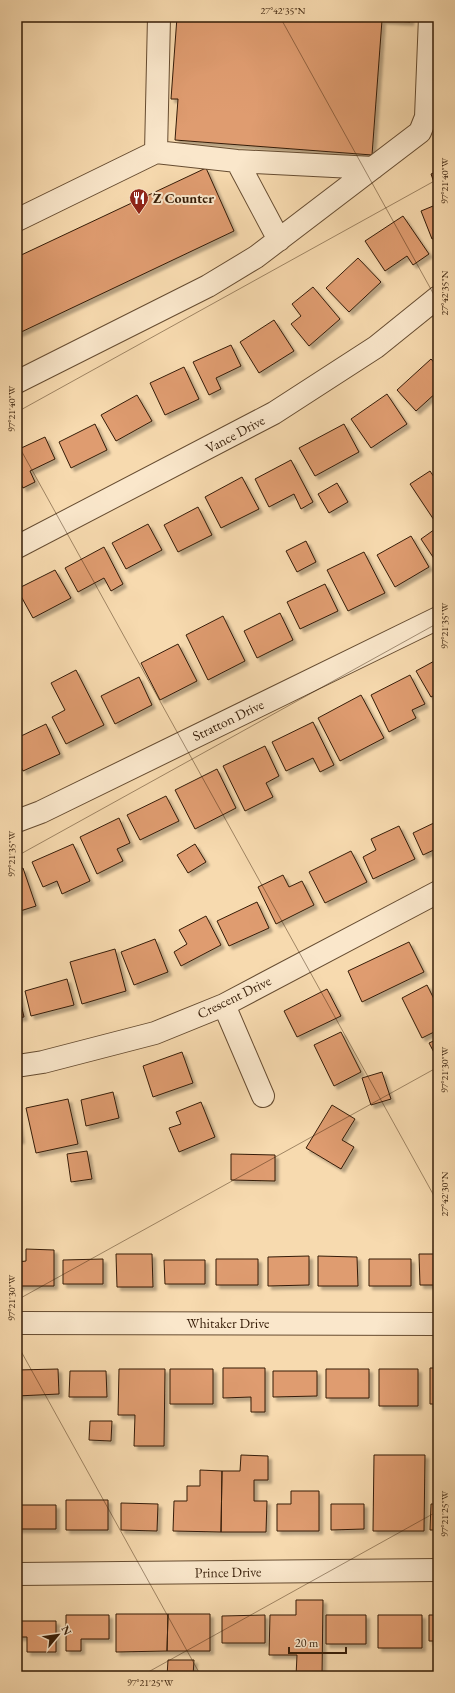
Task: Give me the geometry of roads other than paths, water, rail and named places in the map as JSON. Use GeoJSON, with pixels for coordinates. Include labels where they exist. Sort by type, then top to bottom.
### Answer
{"type":"FeatureCollection","features":[{"type":"Feature","properties":{"kind":"street"},"geometry":{"type":"LineString","coordinates":[[156,152],[159,17]]}},
{"type":"Feature","properties":{"kind":"street"},"geometry":{"type":"LineString","coordinates":[[17,382],[208,286],[256,257],[420,132],[426,117],[430,17]]}},
{"type":"Feature","properties":{"kind":"street"},"geometry":{"type":"LineString","coordinates":[[17,220],[156,152],[238,161],[373,168]]}},
{"type":"Feature","properties":{"kind":"street"},"geometry":{"type":"LineString","coordinates":[[238,161],[279,240]]}},
{"type":"Feature","properties":{"kind":"street","name":"Vance Drive"},"geometry":{"type":"LineString","coordinates":[[17,547],[274,413],[376,348],[438,298]]}},
{"type":"Feature","properties":{"kind":"street","name":"Stratton Drive"},"geometry":{"type":"LineString","coordinates":[[17,820],[41,812],[438,618]]}},
{"type":"Feature","properties":{"kind":"street","name":"Crescent Drive"},"geometry":{"type":"LineString","coordinates":[[17,1066],[43,1062],[155,1033],[224,1005],[437,896]]}},
{"type":"Feature","properties":{"kind":"street"},"geometry":{"type":"LineString","coordinates":[[224,1005],[263,1096]]}},
{"type":"Feature","properties":{"kind":"street","name":"Whitaker Drive"},"geometry":{"type":"LineString","coordinates":[[17,1323],[438,1324]]}},
{"type":"Feature","properties":{"kind":"street","name":"Prince Drive"},"geometry":{"type":"LineString","coordinates":[[17,1574],[438,1570]]}},
{"type":"Feature","properties":{"kind":"place","name":"Z Counter"},"geometry":{"type":"Point","coordinates":[139,215]}}]}
